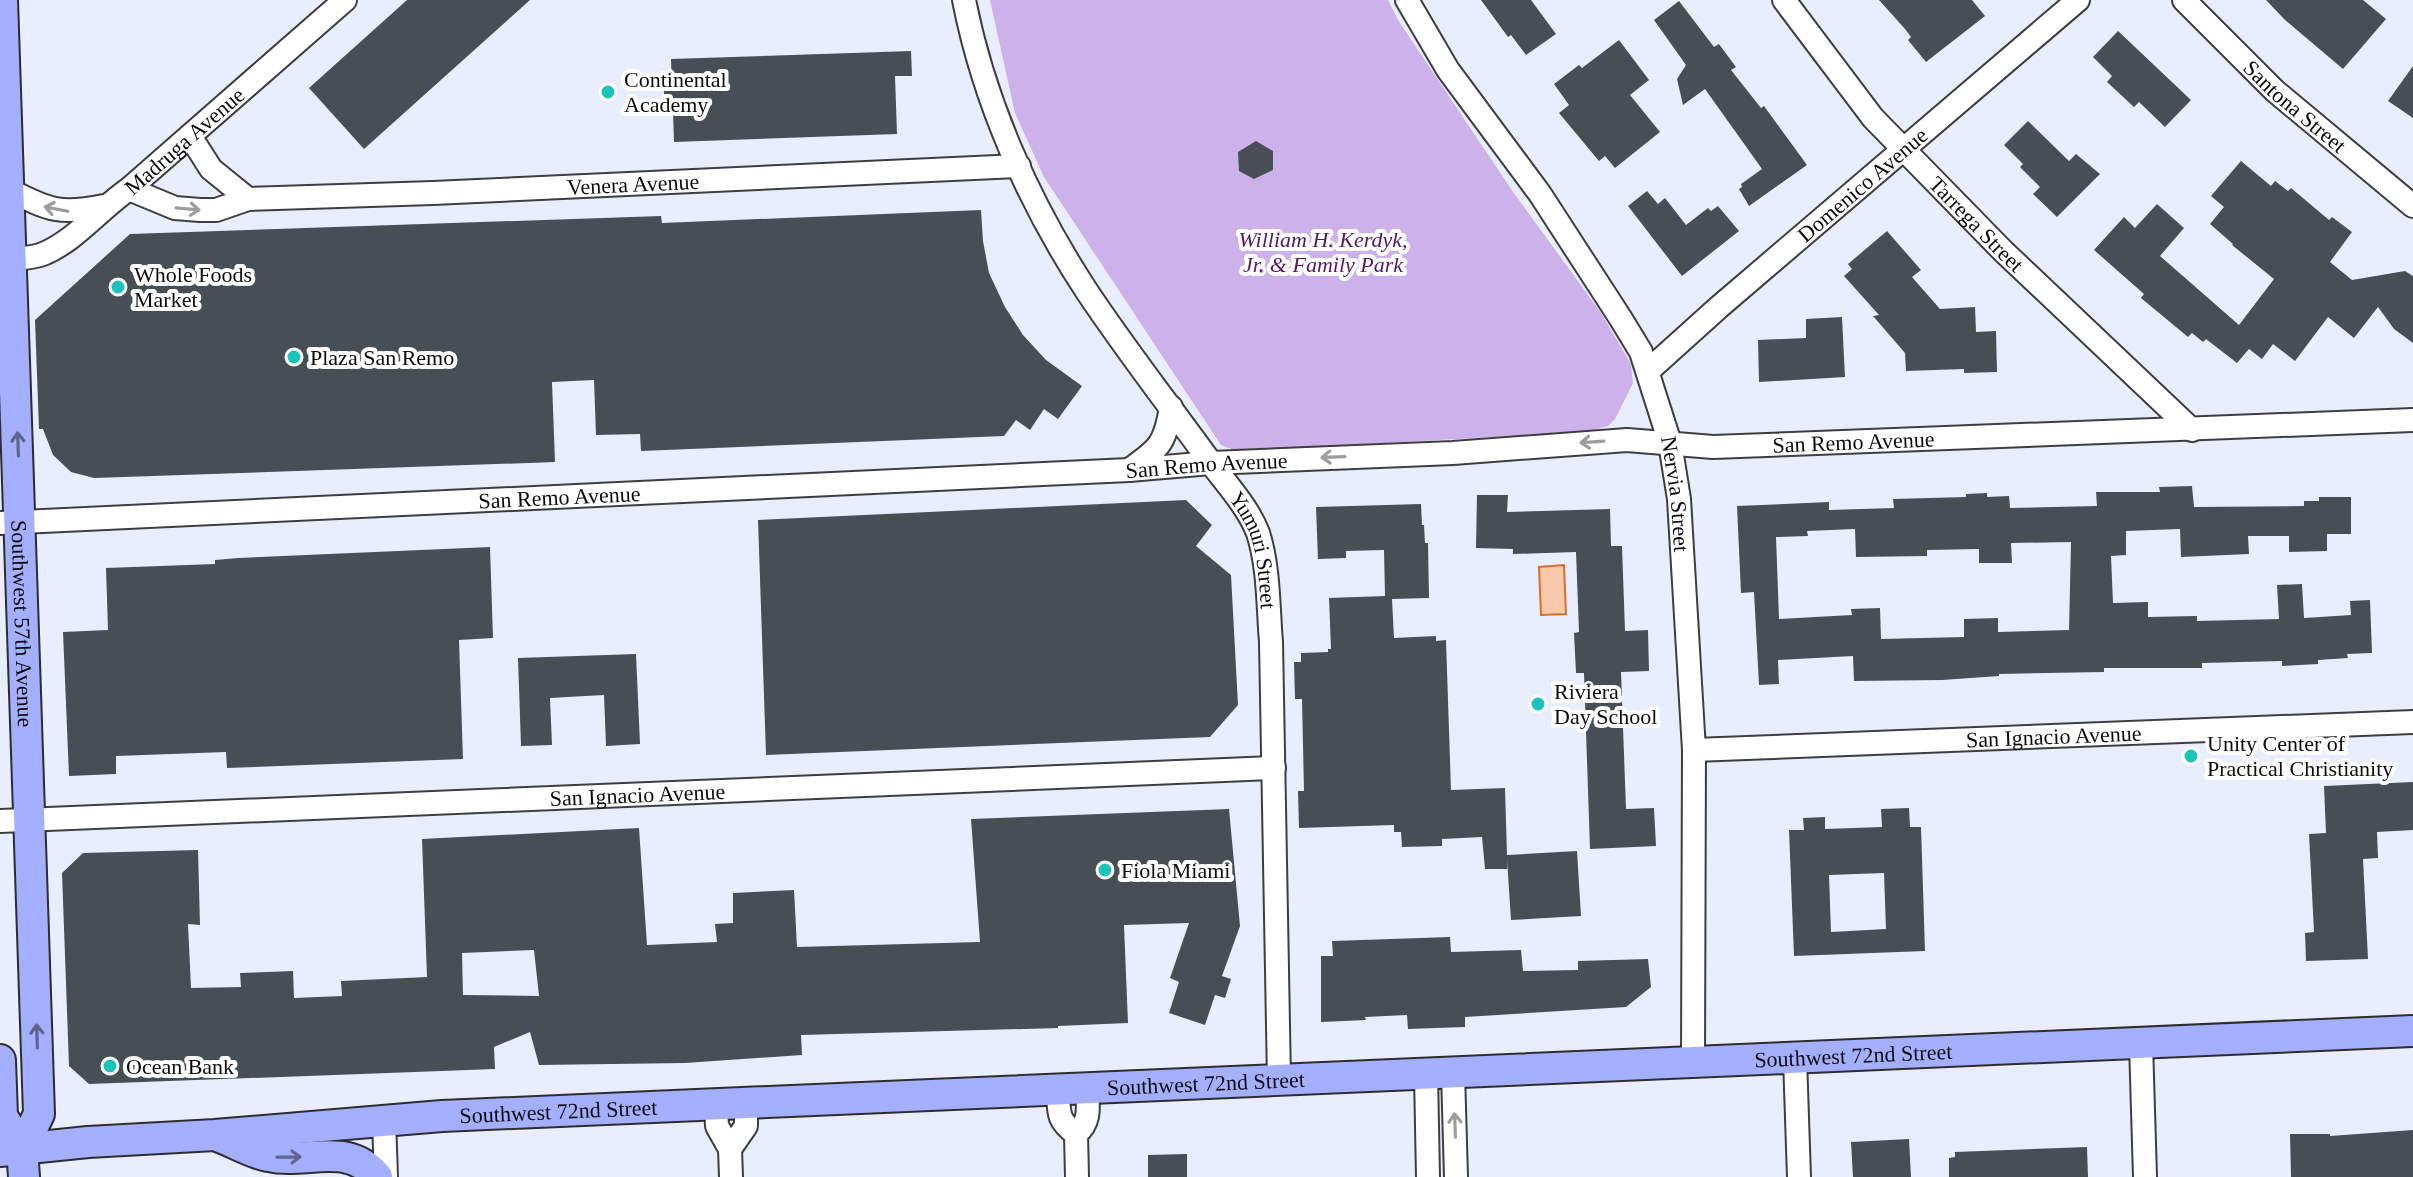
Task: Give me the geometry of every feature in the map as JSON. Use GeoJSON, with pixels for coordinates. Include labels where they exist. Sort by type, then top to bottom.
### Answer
{"type":"FeatureCollection","features":[{"type":"Feature","properties":{"kind":"main road","name":"Southwest 57th Avenue"},"geometry":{"type":"LineString","coordinates":[[2,0],[9,190],[4,259],[15,820],[39,1114],[15,1159]]}},
{"type":"Feature","properties":{"kind":"main road","name":"Southwest 72nd Street"},"geometry":{"type":"LineString","coordinates":[[15,1159],[88,1142],[442,1116],[2413,1031]]}},
{"type":"Feature","properties":{"kind":"main road"},"geometry":{"type":"LineString","coordinates":[[0,1060],[2,1116],[15,1159]]}},
{"type":"Feature","properties":{"kind":"main road"},"geometry":{"type":"LineString","coordinates":[[215,1135],[269,1157],[339,1156],[361,1160],[377,1177]]}},
{"type":"Feature","properties":{"kind":"street","name":"Madruga Avenue"},"geometry":{"type":"LineString","coordinates":[[4,259],[46,253],[67,240],[345,0]]}},
{"type":"Feature","properties":{"kind":"street","name":"Yumuri Street"},"geometry":{"type":"LineString","coordinates":[[964,0],[996,110],[1019,166],[1071,266],[1252,520],[1261,544],[1271,642],[1279,1080]]}},
{"type":"Feature","properties":{"kind":"street","name":"Nervia Street"},"geometry":{"type":"LineString","coordinates":[[1407,0],[1431,45],[1468,100],[1540,194],[1641,352],[1670,443],[1679,499],[1694,750],[1693,1063]]}},
{"type":"Feature","properties":{"kind":"street","name":"Tarrega Street"},"geometry":{"type":"LineString","coordinates":[[1784,0],[1873,118],[2003,251],[2192,430]]}},
{"type":"Feature","properties":{"kind":"street","name":"Domenico Avenue"},"geometry":{"type":"LineString","coordinates":[[1648,371],[2078,0]]}},
{"type":"Feature","properties":{"kind":"street","name":"Santona Street"},"geometry":{"type":"LineString","coordinates":[[2184,0],[2275,91],[2413,206]]}},
{"type":"Feature","properties":{"kind":"street"},"geometry":{"type":"LineString","coordinates":[[190,136],[211,169],[248,199]]}},
{"type":"Feature","properties":{"kind":"street","name":"Venera Avenue"},"geometry":{"type":"LineString","coordinates":[[129,189],[188,210],[216,210],[248,199],[1019,166]]}},
{"type":"Feature","properties":{"kind":"street"},"geometry":{"type":"LineString","coordinates":[[9,190],[48,209],[66,212],[105,205]]}},
{"type":"Feature","properties":{"kind":"street"},"geometry":{"type":"LineString","coordinates":[[1129,470],[1163,442],[1171,407]]}},
{"type":"Feature","properties":{"kind":"street","name":"San Remo Avenue"},"geometry":{"type":"LineString","coordinates":[[10,523],[1129,470],[1211,463],[1453,453],[1627,440],[1713,447],[2413,420]]}},
{"type":"Feature","properties":{"kind":"street","name":"San Ignacio Avenue"},"geometry":{"type":"LineString","coordinates":[[1694,750],[2413,722]]}},
{"type":"Feature","properties":{"kind":"street","name":"San Ignacio Avenue"},"geometry":{"type":"LineString","coordinates":[[15,820],[1274,768]]}},
{"type":"Feature","properties":{"kind":"street"},"geometry":{"type":"LineString","coordinates":[[2141,1043],[2145,1177]]}},
{"type":"Feature","properties":{"kind":"street"},"geometry":{"type":"LineString","coordinates":[[1795,1058],[1799,1177]]}},
{"type":"Feature","properties":{"kind":"street"},"geometry":{"type":"LineString","coordinates":[[1428,1177],[1440,1074]]}},
{"type":"Feature","properties":{"kind":"street"},"geometry":{"type":"LineString","coordinates":[[1440,1074],[1456,1177]]}},
{"type":"Feature","properties":{"kind":"street"},"geometry":{"type":"LineString","coordinates":[[1073,1090],[1088,1117],[1076,1134],[1077,1177]]}},
{"type":"Feature","properties":{"kind":"street"},"geometry":{"type":"LineString","coordinates":[[730,1149],[746,1126],[746,1103]]}},
{"type":"Feature","properties":{"kind":"street"},"geometry":{"type":"LineString","coordinates":[[716,1105],[717,1126],[730,1149],[731,1177]]}},
{"type":"Feature","properties":{"kind":"street"},"geometry":{"type":"LineString","coordinates":[[384,1120],[386,1177]]}},
{"type":"Feature","properties":{"kind":"green space","name":"William H. Kerdyk, Jr. & Family Park"},"geometry":{"type":"Polygon","coordinates":[[[990,0],[1388,0],[1398,20],[1511,189],[1601,313],[1631,364],[1633,383],[1615,419],[1608,426],[1586,432],[1237,451],[1221,445],[1044,177],[1015,113],[990,0]]]}},
{"type":"Feature","properties":{"kind":"shaded area"},"geometry":{"type":"Polygon","coordinates":[[[1564,565],[1566,614],[1541,615],[1539,567],[1564,565]]]}},
{"type":"Feature","properties":{"kind":"building"},"geometry":{"type":"Polygon","coordinates":[[[407,0],[530,0],[364,149],[309,88],[407,0]]]}},
{"type":"Feature","properties":{"kind":"building"},"geometry":{"type":"Polygon","coordinates":[[[1481,0],[1531,0],[1556,34],[1526,55],[1511,35],[1508,37],[1481,0]]]}},
{"type":"Feature","properties":{"kind":"building"},"geometry":{"type":"Polygon","coordinates":[[[1879,0],[1972,0],[1985,16],[1926,62],[1908,40],[1911,37],[1905,29],[1879,0]]]}},
{"type":"Feature","properties":{"kind":"building"},"geometry":{"type":"Polygon","coordinates":[[[2266,0],[2363,0],[2386,19],[2343,69],[2266,0]]]}},
{"type":"Feature","properties":{"kind":"building"},"geometry":{"type":"Polygon","coordinates":[[[1679,1],[1714,47],[1719,44],[1736,67],[1731,70],[1761,108],[1764,106],[1807,165],[1749,206],[1739,189],[1741,184],[1762,169],[1705,89],[1683,105],[1677,79],[1686,65],[1654,20],[1679,1]]]}},
{"type":"Feature","properties":{"kind":"building"},"geometry":{"type":"Polygon","coordinates":[[[2118,31],[2191,100],[2165,127],[2139,102],[2134,107],[2107,82],[2112,76],[2093,57],[2118,31]]]}},
{"type":"Feature","properties":{"kind":"building"},"geometry":{"type":"Polygon","coordinates":[[[1619,40],[1649,80],[1630,95],[1660,132],[1615,168],[1605,156],[1599,161],[1559,113],[1569,105],[1554,84],[1579,65],[1582,68],[1619,40]]]}},
{"type":"Feature","properties":{"kind":"building"},"geometry":{"type":"Polygon","coordinates":[[[911,51],[912,76],[895,76],[897,134],[674,142],[673,113],[664,113],[664,91],[672,90],[671,59],[911,51]]]}},
{"type":"Feature","properties":{"kind":"building"},"geometry":{"type":"Polygon","coordinates":[[[2413,66],[2413,118],[2388,101],[2413,66]]]}},
{"type":"Feature","properties":{"kind":"building"},"geometry":{"type":"Polygon","coordinates":[[[2028,121],[2069,161],[2076,154],[2100,174],[2057,217],[2033,194],[2040,187],[2004,145],[2028,121]]]}},
{"type":"Feature","properties":{"kind":"building"},"geometry":{"type":"Polygon","coordinates":[[[1256,141],[1273,151],[1273,170],[1254,179],[1239,171],[1238,152],[1256,141]]]}},
{"type":"Feature","properties":{"kind":"building"},"geometry":{"type":"Polygon","coordinates":[[[2241,161],[2271,186],[2275,181],[2288,191],[2291,188],[2329,220],[2332,217],[2352,232],[2330,262],[2352,280],[2405,271],[2413,276],[2413,343],[2394,329],[2378,307],[2354,338],[2328,317],[2295,361],[2273,344],[2262,359],[2249,349],[2237,363],[2206,339],[2203,342],[2192,333],[2188,337],[2141,298],[2144,294],[2094,250],[2124,217],[2135,228],[2157,204],[2184,228],[2160,256],[2239,325],[2274,279],[2210,224],[2224,207],[2211,196],[2241,161]]]}},
{"type":"Feature","properties":{"kind":"building"},"geometry":{"type":"Polygon","coordinates":[[[1647,191],[1658,204],[1665,198],[1686,225],[1708,208],[1711,211],[1718,206],[1739,231],[1682,276],[1628,206],[1647,191]]]}},
{"type":"Feature","properties":{"kind":"building"},"geometry":{"type":"Polygon","coordinates":[[[981,210],[989,273],[1005,307],[1023,335],[1046,360],[1082,386],[1058,419],[1044,409],[1030,430],[1016,420],[1004,436],[641,451],[640,434],[596,435],[594,380],[552,382],[555,462],[94,478],[71,472],[53,455],[43,429],[39,429],[35,320],[130,234],[661,216],[662,223],[981,210]]]}},
{"type":"Feature","properties":{"kind":"building"},"geometry":{"type":"Polygon","coordinates":[[[1887,231],[1921,270],[1912,277],[1940,309],[1975,307],[1976,332],[1996,331],[1997,372],[1964,373],[1964,369],[1906,371],[1905,353],[1873,316],[1879,315],[1844,276],[1852,269],[1848,264],[1887,231]]]}},
{"type":"Feature","properties":{"kind":"building"},"geometry":{"type":"Polygon","coordinates":[[[1842,317],[1845,377],[1759,382],[1758,340],[1806,338],[1806,319],[1842,317]]]}},
{"type":"Feature","properties":{"kind":"building"},"geometry":{"type":"Polygon","coordinates":[[[2192,486],[2194,507],[2304,506],[2304,501],[2319,501],[2319,497],[2351,497],[2351,534],[2327,534],[2327,551],[2289,552],[2289,536],[2248,536],[2249,554],[2181,557],[2180,529],[2126,531],[2126,555],[2111,556],[2113,603],[2148,602],[2148,617],[2197,616],[2197,621],[2279,619],[2277,585],[2302,584],[2304,618],[2351,615],[2350,601],[2370,600],[2372,653],[2347,654],[2348,658],[2318,660],[2318,664],[2282,666],[2282,661],[2202,663],[2202,668],[2104,668],[2104,672],[1854,681],[1853,656],[1778,660],[1779,684],[1759,685],[1754,592],[1741,593],[1737,506],[1829,502],[1829,510],[1894,508],[1893,499],[1966,497],[1966,494],[1987,493],[1987,497],[2009,496],[2010,508],[2097,506],[2096,492],[2160,492],[2159,487],[2192,486]],[[1855,529],[1807,531],[1808,536],[1776,537],[1779,619],[1852,615],[1851,609],[1880,608],[1881,639],[1964,637],[1964,619],[1998,618],[1998,632],[2069,630],[2071,542],[2011,543],[2012,563],[1979,563],[1979,549],[1927,550],[1927,556],[1856,557],[1855,529]]]}},
{"type":"Feature","properties":{"kind":"building"},"geometry":{"type":"Polygon","coordinates":[[[1477,495],[1508,495],[1507,512],[1610,509],[1611,546],[1622,546],[1625,631],[1648,630],[1649,671],[1621,672],[1626,809],[1654,808],[1656,846],[1590,849],[1584,673],[1576,673],[1574,633],[1579,632],[1576,552],[1513,554],[1513,549],[1476,548],[1477,495]]]}},
{"type":"Feature","properties":{"kind":"building"},"geometry":{"type":"Polygon","coordinates":[[[1186,500],[1212,525],[1196,546],[1231,575],[1238,705],[1210,737],[766,755],[758,520],[1186,500]]]}},
{"type":"Feature","properties":{"kind":"building"},"geometry":{"type":"Polygon","coordinates":[[[1421,504],[1425,543],[1428,543],[1429,598],[1392,599],[1394,638],[1436,636],[1436,641],[1446,640],[1451,790],[1505,788],[1507,855],[1577,851],[1581,916],[1511,920],[1508,869],[1485,869],[1482,837],[1442,839],[1442,846],[1402,847],[1401,832],[1394,832],[1394,825],[1299,828],[1298,791],[1304,791],[1302,699],[1295,699],[1294,662],[1301,662],[1301,653],[1328,652],[1331,649],[1329,598],[1385,596],[1384,550],[1346,551],[1346,558],[1318,559],[1316,507],[1421,504]]]}},
{"type":"Feature","properties":{"kind":"building"},"geometry":{"type":"Polygon","coordinates":[[[490,547],[493,638],[459,640],[463,759],[227,768],[226,752],[116,756],[116,774],[69,776],[63,632],[108,630],[106,568],[215,564],[215,560],[238,558],[490,547]]]}},
{"type":"Feature","properties":{"kind":"building"},"geometry":{"type":"Polygon","coordinates":[[[636,654],[640,744],[606,746],[604,695],[550,698],[552,745],[521,746],[518,658],[636,654]]]}},
{"type":"Feature","properties":{"kind":"building"},"geometry":{"type":"Polygon","coordinates":[[[2413,782],[2413,830],[2377,832],[2378,858],[2363,859],[2368,959],[2306,961],[2305,933],[2314,932],[2309,834],[2326,833],[2324,786],[2413,782]]]}},
{"type":"Feature","properties":{"kind":"building"},"geometry":{"type":"Polygon","coordinates":[[[1909,808],[1910,827],[1921,827],[1925,951],[1794,956],[1789,830],[1804,830],[1803,818],[1825,817],[1825,829],[1882,827],[1881,809],[1909,808]],[[1884,873],[1829,875],[1831,932],[1886,929],[1884,873]]]}},
{"type":"Feature","properties":{"kind":"building"},"geometry":{"type":"Polygon","coordinates":[[[1229,809],[1240,926],[1222,976],[1231,979],[1225,998],[1215,995],[1205,1025],[1169,1013],[1179,982],[1170,978],[1189,923],[1124,925],[1128,1023],[1058,1028],[801,1035],[802,1055],[685,1063],[539,1065],[530,1032],[494,1047],[495,1069],[89,1084],[69,1066],[62,873],[83,853],[198,850],[200,925],[188,924],[191,988],[241,987],[240,973],[293,971],[294,998],[342,996],[341,981],[427,977],[422,839],[639,828],[647,945],[717,942],[715,924],[733,923],[733,893],[794,890],[797,947],[980,942],[971,819],[1229,809]],[[534,950],[462,953],[463,995],[539,996],[534,950]]]}},
{"type":"Feature","properties":{"kind":"building"},"geometry":{"type":"Polygon","coordinates":[[[1450,937],[1451,952],[1521,950],[1523,971],[1578,970],[1578,961],[1648,959],[1651,987],[1626,1007],[1465,1017],[1465,1027],[1408,1029],[1407,1015],[1321,1022],[1321,956],[1333,956],[1332,941],[1450,937]]]}},
{"type":"Feature","properties":{"kind":"building"},"geometry":{"type":"Polygon","coordinates":[[[2413,1130],[2413,1177],[2291,1177],[2290,1134],[2330,1136],[2413,1130]]]}},
{"type":"Feature","properties":{"kind":"building"},"geometry":{"type":"Polygon","coordinates":[[[1909,1139],[1911,1177],[1853,1177],[1851,1142],[1909,1139]]]}},
{"type":"Feature","properties":{"kind":"building"},"geometry":{"type":"Polygon","coordinates":[[[2087,1147],[2088,1177],[1949,1177],[1949,1158],[1955,1157],[1955,1152],[2087,1147]]]}},
{"type":"Feature","properties":{"kind":"building"},"geometry":{"type":"Polygon","coordinates":[[[1187,1154],[1187,1177],[1148,1177],[1148,1155],[1187,1154]]]}},
{"type":"Feature","properties":{"kind":"place","name":"Continental Academy"},"geometry":{"type":"Point","coordinates":[608,92]}},
{"type":"Feature","properties":{"kind":"place","name":"Whole Foods Market"},"geometry":{"type":"Point","coordinates":[118,287]}},
{"type":"Feature","properties":{"kind":"place","name":"Plaza San Remo"},"geometry":{"type":"Point","coordinates":[294,357]}},
{"type":"Feature","properties":{"kind":"place","name":"Riviera Day School"},"geometry":{"type":"Point","coordinates":[1538,704]}},
{"type":"Feature","properties":{"kind":"place","name":"Unity Center of Practical Christianity"},"geometry":{"type":"Point","coordinates":[2191,756]}},
{"type":"Feature","properties":{"kind":"place","name":"Fiola Miami"},"geometry":{"type":"Point","coordinates":[1105,870]}},
{"type":"Feature","properties":{"kind":"place","name":"Ocean Bank"},"geometry":{"type":"Point","coordinates":[110,1066]}}]}
